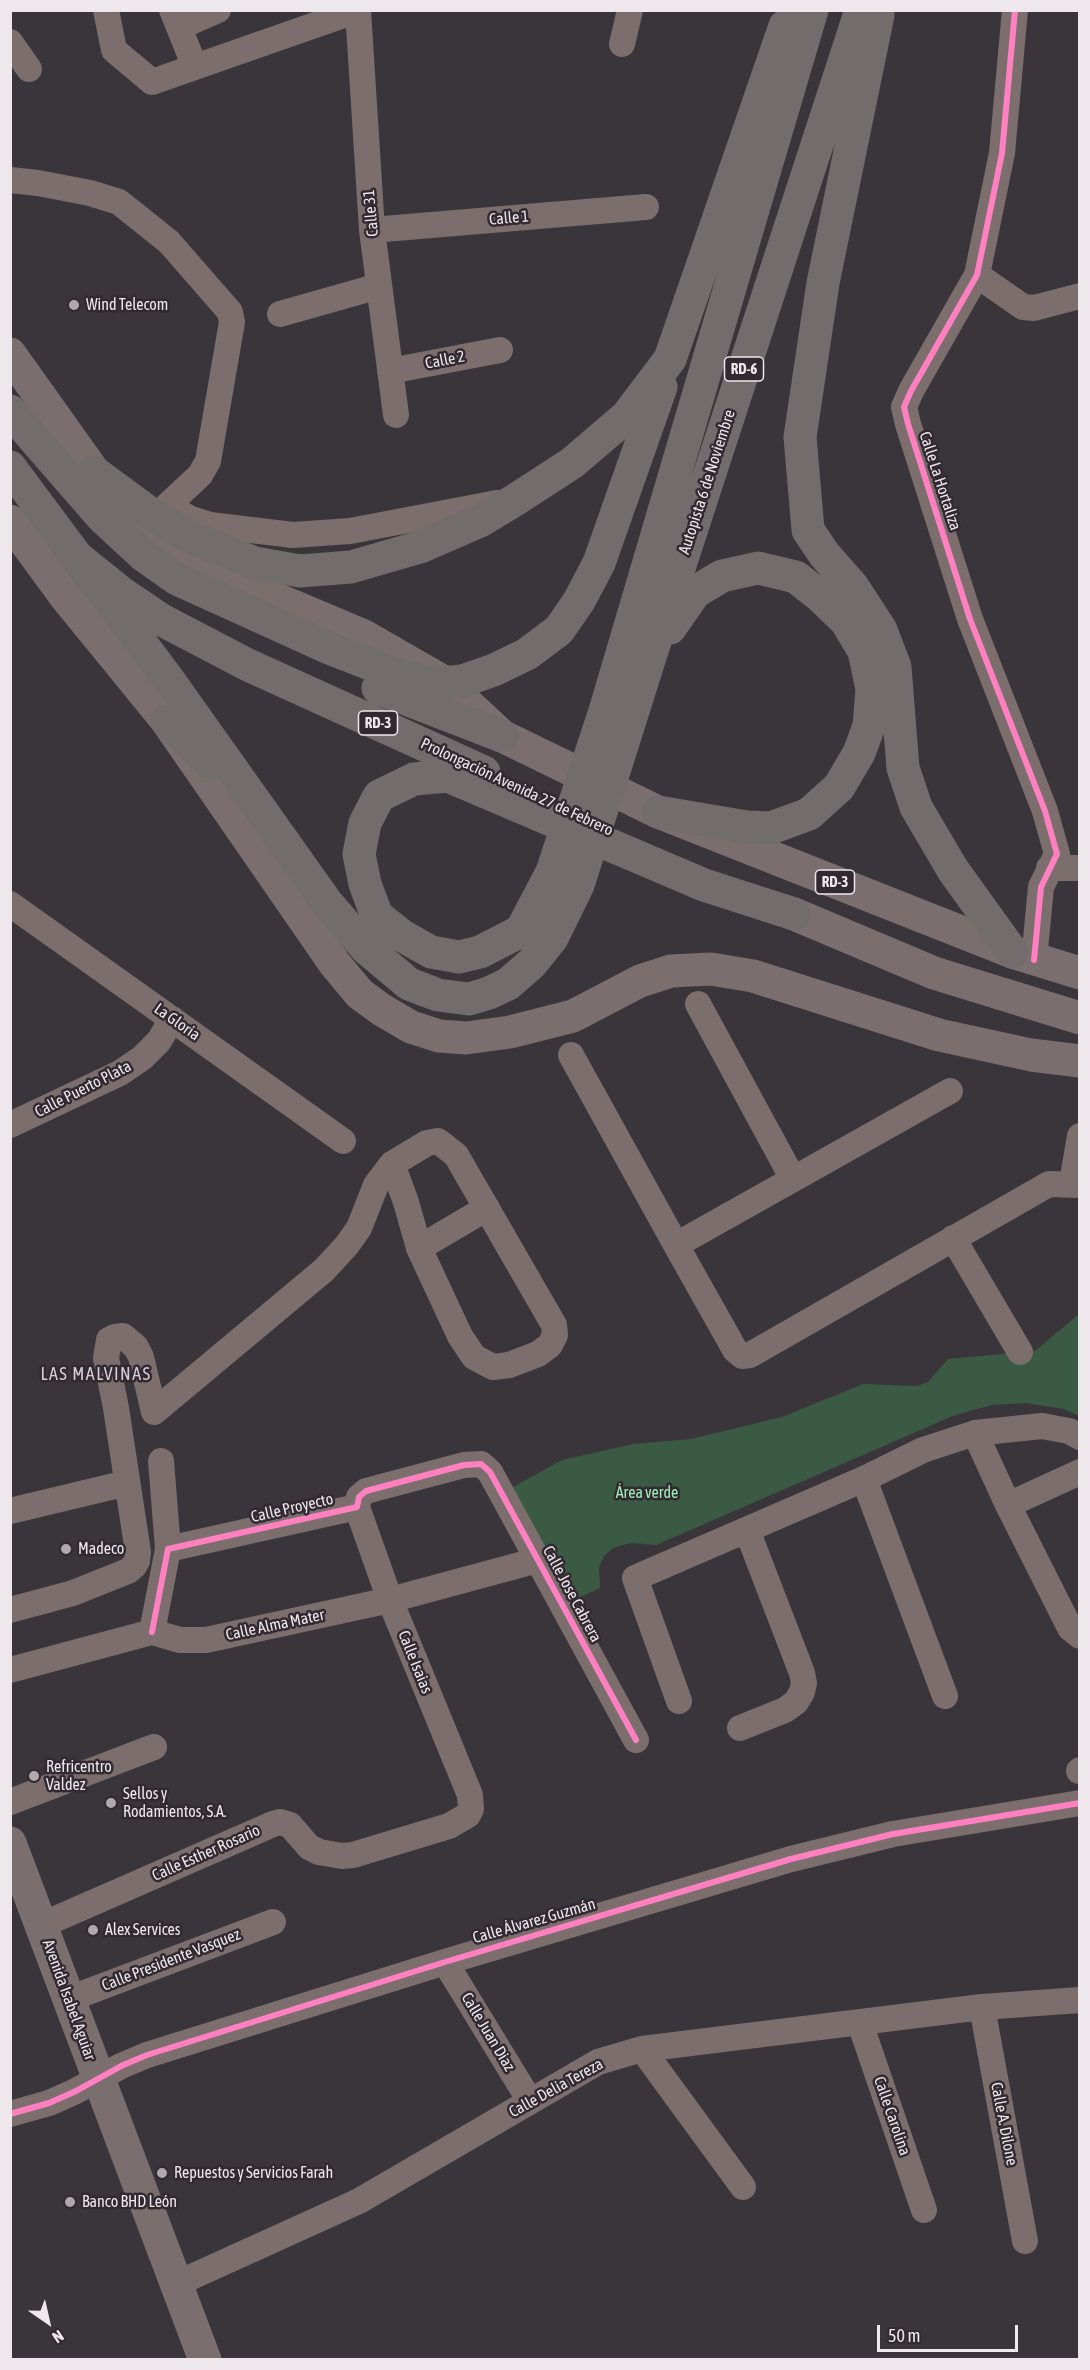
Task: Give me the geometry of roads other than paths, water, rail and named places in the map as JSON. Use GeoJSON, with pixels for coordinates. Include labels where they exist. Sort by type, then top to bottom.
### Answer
{"type":"FeatureCollection","features":[{"type":"Feature","properties":{"kind":"highway"},"geometry":{"type":"LineString","coordinates":[[10,413],[102,518],[143,555],[177,579],[329,648],[398,675],[433,684],[462,681],[494,670],[527,654],[559,630],[600,564],[790,10]]}},
{"type":"Feature","properties":{"kind":"highway","name":"Autopista 6 de Noviembre"},"geometry":{"type":"LineString","coordinates":[[565,879],[616,719],[812,10]]}},
{"type":"Feature","properties":{"kind":"highway","name":"Autopista 6 de Noviembre"},"geometry":{"type":"LineString","coordinates":[[616,719],[650,657],[861,10]]}},
{"type":"Feature","properties":{"kind":"highway"},"geometry":{"type":"LineString","coordinates":[[879,10],[823,283],[800,437],[808,530],[824,554],[853,587],[882,630],[895,667],[903,768],[916,807],[953,870],[1023,956]]}},
{"type":"Feature","properties":{"kind":"highway"},"geometry":{"type":"LineString","coordinates":[[94,472],[161,512],[195,539],[255,563],[300,571],[351,567],[420,547],[482,520],[572,463],[627,416],[670,359]]}},
{"type":"Feature","properties":{"kind":"highway","name":"RD-3"},"geometry":{"type":"LineString","coordinates":[[10,413],[52,480],[80,516],[109,549],[145,580],[202,613],[284,652],[502,735]]}},
{"type":"Feature","properties":{"kind":"highway","name":"Prolongación Avenida 27 de Febrero"},"geometry":{"type":"LineString","coordinates":[[10,467],[77,557],[123,594],[160,619],[228,655],[794,914]]}},
{"type":"Feature","properties":{"kind":"highway"},"geometry":{"type":"LineString","coordinates":[[77,557],[168,679],[327,903],[366,948],[410,984],[438,995],[469,999],[508,984],[532,963],[552,938],[565,879]]}},
{"type":"Feature","properties":{"kind":"highway"},"geometry":{"type":"LineString","coordinates":[[650,657],[695,592],[722,576],[758,568],[796,577],[846,621],[864,651],[872,689],[869,726],[859,753],[839,787],[809,814],[771,828],[747,827],[658,812]]}},
{"type":"Feature","properties":{"kind":"highway"},"geometry":{"type":"LineString","coordinates":[[167,722],[269,821]]}},
{"type":"Feature","properties":{"kind":"highway"},"geometry":{"type":"LineString","coordinates":[[565,879],[521,931],[480,952],[459,957],[431,952],[401,935],[377,916],[365,884],[359,855],[365,823],[379,795],[414,779],[448,776],[704,885],[794,914]]}},
{"type":"Feature","properties":{"kind":"main road","name":"RD-3"},"geometry":{"type":"LineString","coordinates":[[10,354],[94,472],[132,513],[172,547],[231,580],[364,636],[444,682],[502,735],[658,812],[1023,956],[1080,973]]}},
{"type":"Feature","properties":{"kind":"main road"},"geometry":{"type":"LineString","coordinates":[[10,520],[65,596],[167,722],[335,964],[360,994],[411,1027],[439,1036],[466,1038],[510,1032],[573,1016],[640,981],[671,970],[711,969],[753,975],[939,1035],[1031,1055],[1080,1061]]}},
{"type":"Feature","properties":{"kind":"main road","name":"Prolongación Avenida 27 de Febrero"},"geometry":{"type":"LineString","coordinates":[[794,914],[934,973],[1080,1018]]}},
{"type":"Feature","properties":{"kind":"main road","name":"Avenida Isabel Aguiar"},"geometry":{"type":"LineString","coordinates":[[12,1849],[205,2360]]}},
{"type":"Feature","properties":{"kind":"street"},"geometry":{"type":"LineString","coordinates":[[106,10],[114,50],[150,81],[358,10]]}},
{"type":"Feature","properties":{"kind":"street"},"geometry":{"type":"LineString","coordinates":[[195,67],[176,19],[218,10]]}},
{"type":"Feature","properties":{"kind":"street","name":"Calle 31"},"geometry":{"type":"LineString","coordinates":[[358,10],[372,230],[396,415]]}},
{"type":"Feature","properties":{"kind":"street"},"geometry":{"type":"LineString","coordinates":[[622,44],[630,10]]}},
{"type":"Feature","properties":{"kind":"street","name":"Calle La Hortaliza"},"geometry":{"type":"LineString","coordinates":[[1015,10],[1002,153],[977,275],[904,407],[970,619],[1045,811],[1057,854],[1041,887],[1023,956]]}},
{"type":"Feature","properties":{"kind":"street"},"geometry":{"type":"LineString","coordinates":[[10,42],[29,69]]}},
{"type":"Feature","properties":{"kind":"street"},"geometry":{"type":"LineString","coordinates":[[10,180],[90,193],[119,202],[169,242],[230,312],[232,322],[208,461],[200,475],[161,512]]}},
{"type":"Feature","properties":{"kind":"street","name":"Calle 1"},"geometry":{"type":"LineString","coordinates":[[372,230],[646,207]]}},
{"type":"Feature","properties":{"kind":"street"},"geometry":{"type":"LineString","coordinates":[[977,275],[1023,307],[1034,308],[1080,296]]}},
{"type":"Feature","properties":{"kind":"street"},"geometry":{"type":"LineString","coordinates":[[280,314],[379,286]]}},
{"type":"Feature","properties":{"kind":"street","name":"Calle 2"},"geometry":{"type":"LineString","coordinates":[[390,371],[500,350]]}},
{"type":"Feature","properties":{"kind":"street"},"geometry":{"type":"LineString","coordinates":[[1049,868],[1080,867]]}},
{"type":"Feature","properties":{"kind":"street","name":"La Gloria"},"geometry":{"type":"LineString","coordinates":[[10,904],[343,1141]]}},
{"type":"Feature","properties":{"kind":"street"},"geometry":{"type":"LineString","coordinates":[[698,1004],[793,1179]]}},
{"type":"Feature","properties":{"kind":"street","name":"Calle Puerto Plata"},"geometry":{"type":"LineString","coordinates":[[10,1125],[127,1068],[159,1041],[172,1019]]}},
{"type":"Feature","properties":{"kind":"street"},"geometry":{"type":"LineString","coordinates":[[571,1055],[735,1350],[742,1356],[750,1355],[1049,1184],[1076,1184],[1080,1137]]}},
{"type":"Feature","properties":{"kind":"street"},"geometry":{"type":"LineString","coordinates":[[676,1245],[950,1091]]}},
{"type":"Feature","properties":{"kind":"street"},"geometry":{"type":"LineString","coordinates":[[10,1611],[73,1593],[128,1571],[134,1566],[138,1552],[106,1358],[108,1340],[115,1336],[123,1336],[136,1347],[141,1357],[154,1412],[324,1270],[359,1228],[376,1185],[392,1164],[427,1143],[438,1141],[456,1155],[554,1325],[555,1335],[550,1345],[538,1354],[509,1365],[493,1366],[474,1357],[460,1336],[419,1248],[392,1164]]}},
{"type":"Feature","properties":{"kind":"street"},"geometry":{"type":"LineString","coordinates":[[419,1248],[487,1208]]}},
{"type":"Feature","properties":{"kind":"street"},"geometry":{"type":"LineString","coordinates":[[953,1238],[1020,1352]]}},
{"type":"Feature","properties":{"kind":"street"},"geometry":{"type":"LineString","coordinates":[[680,1701],[635,1578],[864,1479],[923,1450],[975,1433],[1042,1426],[1069,1431],[1080,1437]]}},
{"type":"Feature","properties":{"kind":"street"},"geometry":{"type":"LineString","coordinates":[[975,1433],[1008,1505],[1070,1628],[1080,1636]]}},
{"type":"Feature","properties":{"kind":"street"},"geometry":{"type":"LineString","coordinates":[[10,1670],[152,1632],[168,1549],[161,1461]]}},
{"type":"Feature","properties":{"kind":"street","name":"Calle Proyecto"},"geometry":{"type":"LineString","coordinates":[[168,1549],[357,1507],[358,1497],[366,1491],[464,1465],[481,1464]]}},
{"type":"Feature","properties":{"kind":"street","name":"Calle Jose Cabrera"},"geometry":{"type":"LineString","coordinates":[[481,1464],[490,1472],[636,1740]]}},
{"type":"Feature","properties":{"kind":"street"},"geometry":{"type":"LineString","coordinates":[[1008,1505],[1080,1472]]}},
{"type":"Feature","properties":{"kind":"street"},"geometry":{"type":"LineString","coordinates":[[864,1479],[945,1696]]}},
{"type":"Feature","properties":{"kind":"street"},"geometry":{"type":"LineString","coordinates":[[10,1511],[127,1483]]}},
{"type":"Feature","properties":{"kind":"street","name":"Calle Isaias"},"geometry":{"type":"LineString","coordinates":[[357,1507],[390,1600],[470,1796],[471,1809],[468,1815]]}},
{"type":"Feature","properties":{"kind":"street"},"geometry":{"type":"LineString","coordinates":[[740,1728],[785,1710],[796,1702],[804,1683],[747,1530]]}},
{"type":"Feature","properties":{"kind":"street","name":"Calle Alma Mater"},"geometry":{"type":"LineString","coordinates":[[152,1632],[180,1640],[206,1640],[390,1600],[538,1560]]}},
{"type":"Feature","properties":{"kind":"street"},"geometry":{"type":"LineString","coordinates":[[10,1802],[154,1747]]}},
{"type":"Feature","properties":{"kind":"street","name":"Calle Álvarez Guzmán"},"geometry":{"type":"LineString","coordinates":[[10,2114],[48,2103],[147,2055],[445,1962],[791,1859],[893,1834],[1080,1803]]}},
{"type":"Feature","properties":{"kind":"street","name":"Calle Esther Rosario"},"geometry":{"type":"LineString","coordinates":[[42,1924],[280,1822],[290,1826],[309,1847],[319,1852],[342,1856],[353,1855],[449,1827],[468,1815]]}},
{"type":"Feature","properties":{"kind":"street","name":"Calle Presidente Vasquez"},"geometry":{"type":"LineString","coordinates":[[69,1999],[273,1922]]}},
{"type":"Feature","properties":{"kind":"street","name":"Calle Juan Diaz"},"geometry":{"type":"LineString","coordinates":[[445,1962],[530,2102]]}},
{"type":"Feature","properties":{"kind":"street","name":"Calle Delia Tereza"},"geometry":{"type":"LineString","coordinates":[[176,2284],[359,2201],[598,2062],[642,2049],[982,2007],[1080,2000]]}},
{"type":"Feature","properties":{"kind":"street","name":"Calle A. Dilone"},"geometry":{"type":"LineString","coordinates":[[982,2007],[1025,2241]]}},
{"type":"Feature","properties":{"kind":"street","name":"Calle Carolina"},"geometry":{"type":"LineString","coordinates":[[860,2023],[924,2210]]}},
{"type":"Feature","properties":{"kind":"street"},"geometry":{"type":"LineString","coordinates":[[642,2049],[743,2187]]}},
{"type":"Feature","properties":{"kind":"place","name":"Wind Telecom"},"geometry":{"type":"Point","coordinates":[74,305]}},
{"type":"Feature","properties":{"kind":"place","name":"Madeco"},"geometry":{"type":"Point","coordinates":[66,1549]}},
{"type":"Feature","properties":{"kind":"place","name":"Refricentro Valdez"},"geometry":{"type":"Point","coordinates":[34,1776]}},
{"type":"Feature","properties":{"kind":"place","name":"Sellos y Rodamientos, S.A."},"geometry":{"type":"Point","coordinates":[111,1803]}},
{"type":"Feature","properties":{"kind":"place","name":"Alex Services"},"geometry":{"type":"Point","coordinates":[93,1930]}},
{"type":"Feature","properties":{"kind":"place","name":"Repuestos y Servicios Farah"},"geometry":{"type":"Point","coordinates":[162,2173]}},
{"type":"Feature","properties":{"kind":"place","name":"Banco BHD León"},"geometry":{"type":"Point","coordinates":[70,2202]}},
{"type":"Feature","properties":{"kind":"district","name":"LAS MALVINAS"},"geometry":{"type":"Point","coordinates":[96,1374]}},
{"type":"Feature","properties":{"kind":"park label","name":"Área verde"},"geometry":{"type":"Point","coordinates":[647,1493]}}]}
